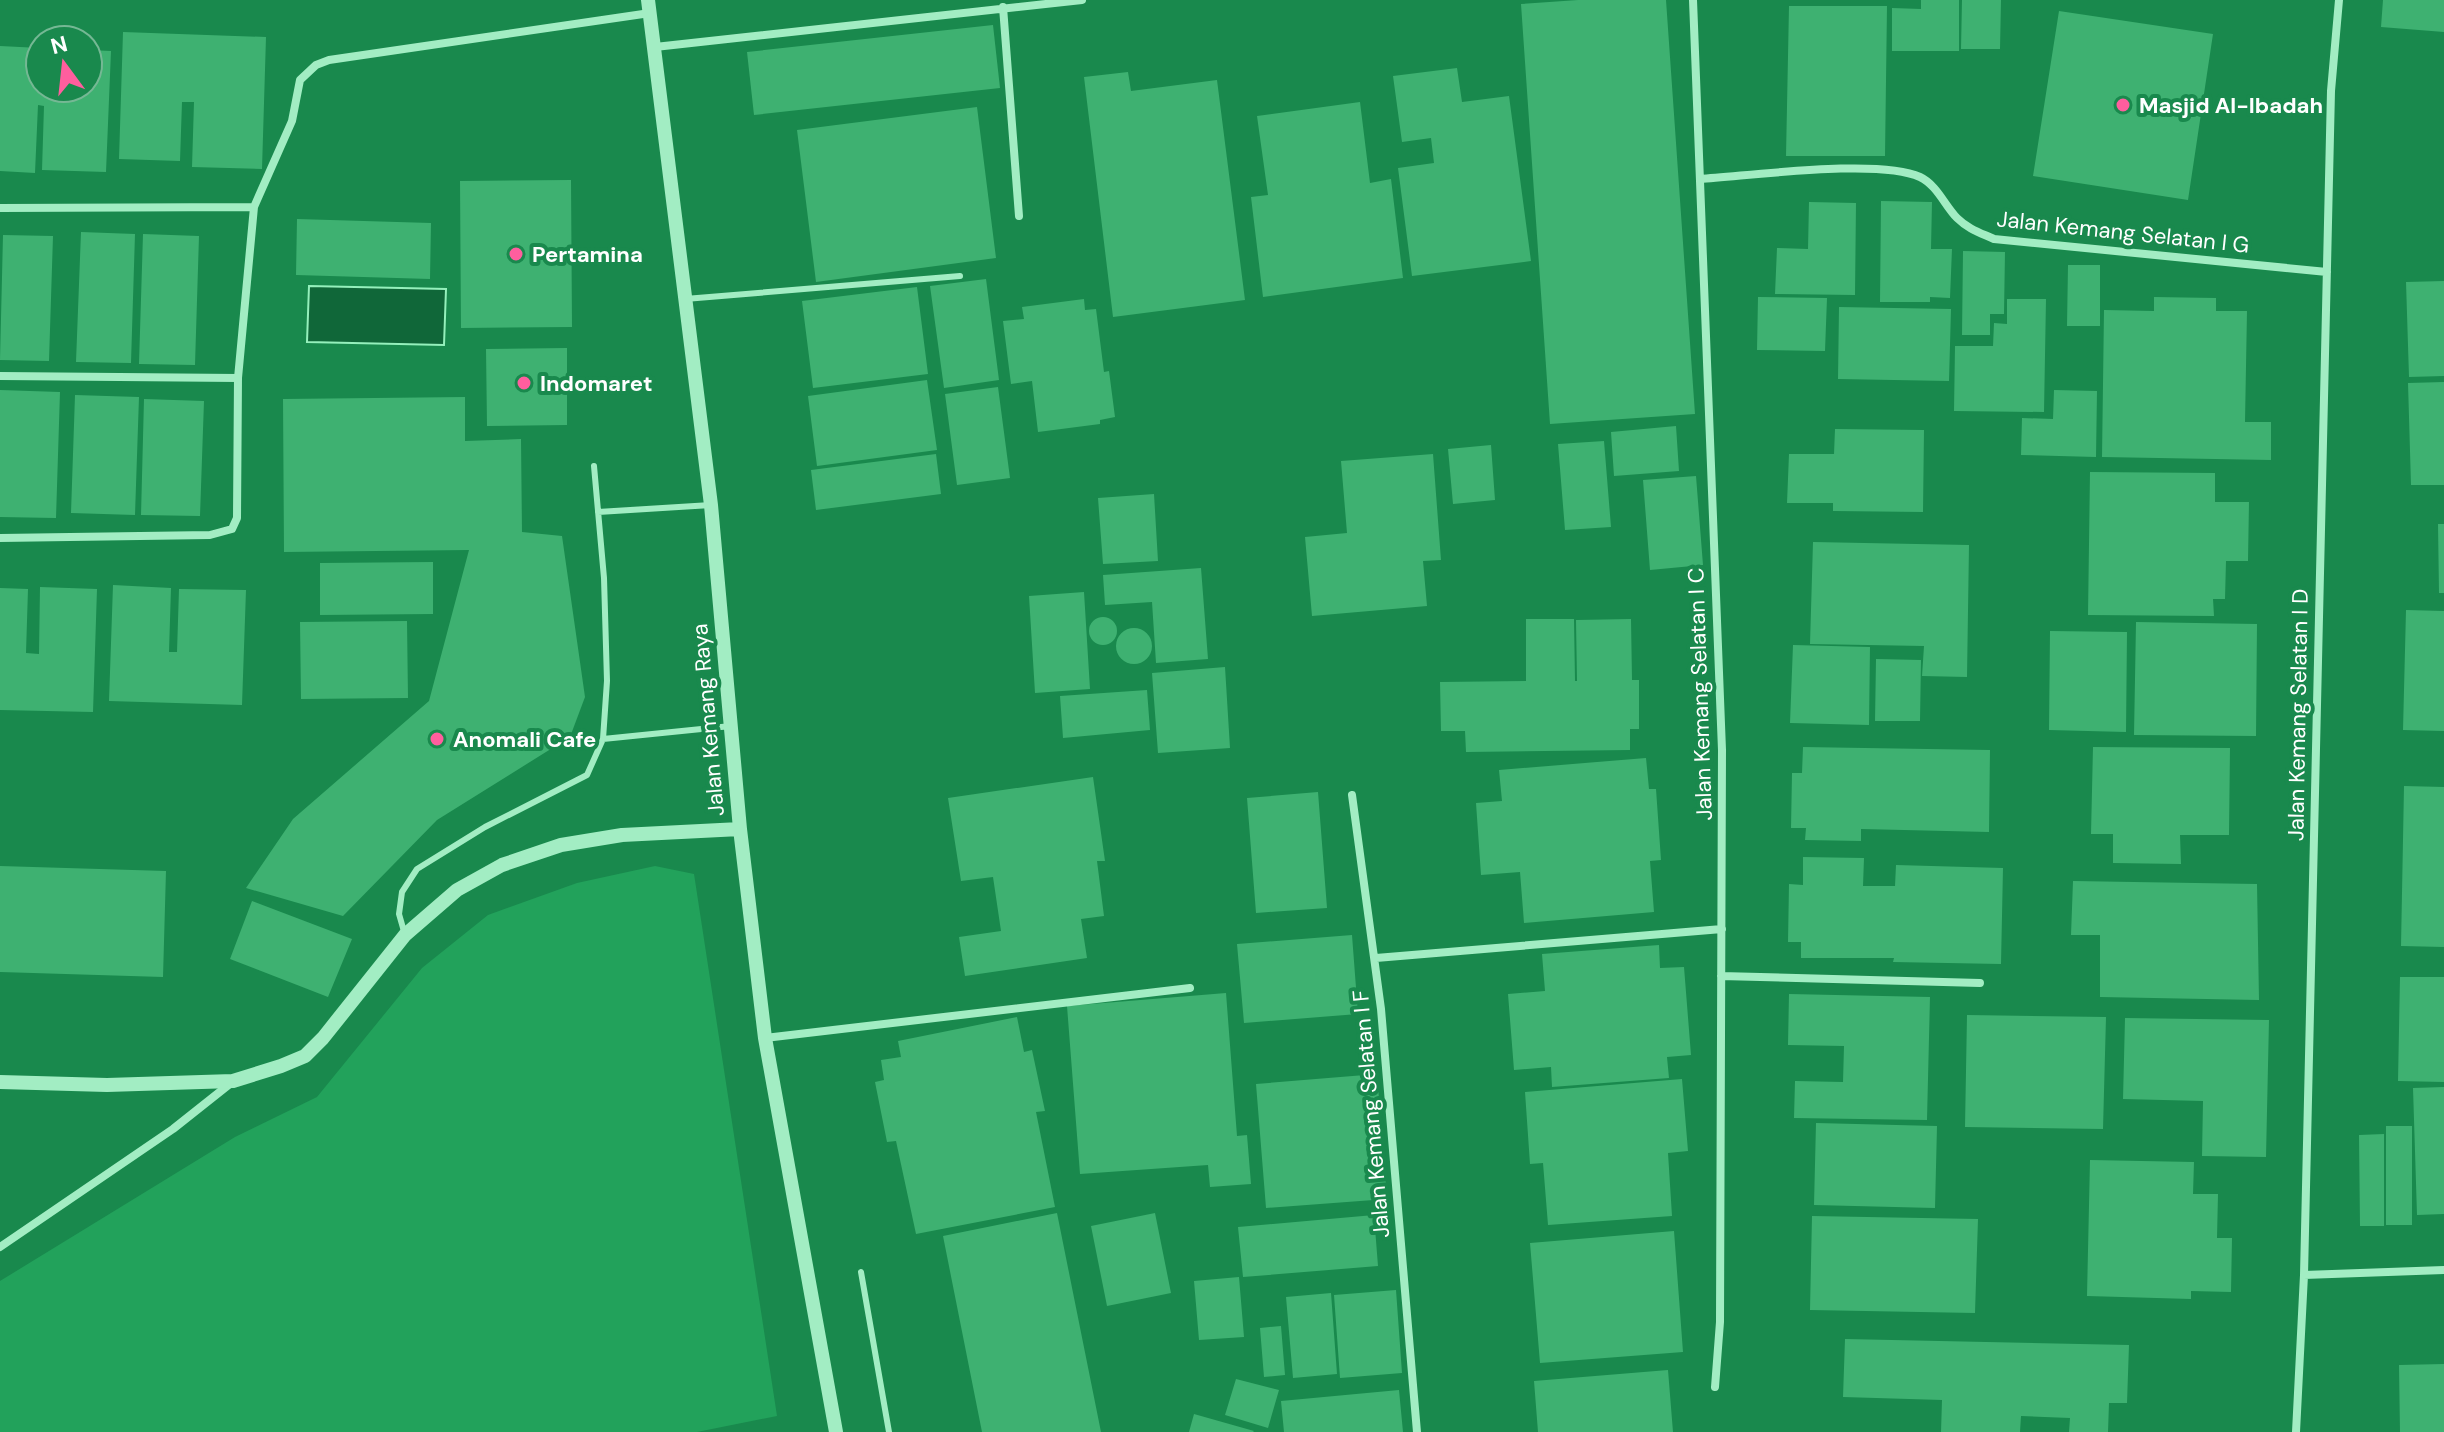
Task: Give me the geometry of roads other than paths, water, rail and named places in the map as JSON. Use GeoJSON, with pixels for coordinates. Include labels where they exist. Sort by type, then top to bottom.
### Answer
{"type":"FeatureCollection","features":[{"type":"Feature","properties":{"kind":"street"},"geometry":{"type":"LineString","coordinates":[[655,47],[1082,0]]}},
{"type":"Feature","properties":{"kind":"street","name":"Jalan Kemang Selatan I C"},"geometry":{"type":"LineString","coordinates":[[1693,0],[1722,750],[1720,1322],[1715,1387]]}},
{"type":"Feature","properties":{"kind":"street","name":"Jalan Kemang Selatan I D"},"geometry":{"type":"LineString","coordinates":[[2296,1432],[2304,1275],[2331,91],[2339,0]]}},
{"type":"Feature","properties":{"kind":"street"},"geometry":{"type":"LineString","coordinates":[[0,538],[210,535],[232,529],[237,518],[238,378],[254,207],[287,135],[300,80],[316,65],[329,60],[649,7]]}},
{"type":"Feature","properties":{"kind":"street","name":"Jalan Kemang Raya"},"geometry":{"type":"LineString","coordinates":[[649,7],[711,505],[740,829],[765,1038],[836,1432]]}},
{"type":"Feature","properties":{"kind":"street"},"geometry":{"type":"LineString","coordinates":[[1003,7],[1019,216]]}},
{"type":"Feature","properties":{"kind":"street","name":"Jalan Kemang Selatan I G"},"geometry":{"type":"LineString","coordinates":[[1700,179],[1843,170],[1904,172],[1923,178],[1956,217],[1971,229],[1994,239],[2327,272]]}},
{"type":"Feature","properties":{"kind":"street"},"geometry":{"type":"LineString","coordinates":[[0,208],[254,207]]}},
{"type":"Feature","properties":{"kind":"street"},"geometry":{"type":"LineString","coordinates":[[0,376],[238,378]]}},
{"type":"Feature","properties":{"kind":"street","name":"Jalan Kemang Selatan I F"},"geometry":{"type":"LineString","coordinates":[[1352,795],[1376,958],[1417,1432]]}},
{"type":"Feature","properties":{"kind":"street"},"geometry":{"type":"LineString","coordinates":[[0,1082],[133,1085],[233,1081],[305,1056],[405,935],[457,890],[502,865],[561,845],[622,835],[740,829]]}},
{"type":"Feature","properties":{"kind":"street"},"geometry":{"type":"LineString","coordinates":[[1376,958],[1722,929]]}},
{"type":"Feature","properties":{"kind":"street"},"geometry":{"type":"LineString","coordinates":[[1721,976],[1980,983]]}},
{"type":"Feature","properties":{"kind":"street"},"geometry":{"type":"LineString","coordinates":[[765,1038],[1190,988]]}},
{"type":"Feature","properties":{"kind":"street"},"geometry":{"type":"LineString","coordinates":[[0,1247],[173,1129],[233,1081]]}},
{"type":"Feature","properties":{"kind":"street"},"geometry":{"type":"LineString","coordinates":[[2304,1275],[2444,1270]]}},
{"type":"Feature","properties":{"kind":"lane"},"geometry":{"type":"LineString","coordinates":[[685,299],[960,276]]}},
{"type":"Feature","properties":{"kind":"lane"},"geometry":{"type":"LineString","coordinates":[[405,935],[399,914],[402,892],[417,869],[485,827],[587,775],[603,739],[607,681],[604,578],[594,466]]}},
{"type":"Feature","properties":{"kind":"lane"},"geometry":{"type":"LineString","coordinates":[[598,512],[711,505]]}},
{"type":"Feature","properties":{"kind":"lane"},"geometry":{"type":"LineString","coordinates":[[603,739],[732,726]]}},
{"type":"Feature","properties":{"kind":"lane"},"geometry":{"type":"LineString","coordinates":[[861,1272],[889,1432]]}},
{"type":"Feature","properties":{"kind":"place","name":"Masjid Al-Ibadah"},"geometry":{"type":"Point","coordinates":[2123,105]}},
{"type":"Feature","properties":{"kind":"place","name":"Pertamina"},"geometry":{"type":"Point","coordinates":[516,254]}},
{"type":"Feature","properties":{"kind":"place","name":"Indomaret"},"geometry":{"type":"Point","coordinates":[524,383]}},
{"type":"Feature","properties":{"kind":"place","name":"Anomali Cafe"},"geometry":{"type":"Point","coordinates":[437,739]}}]}
